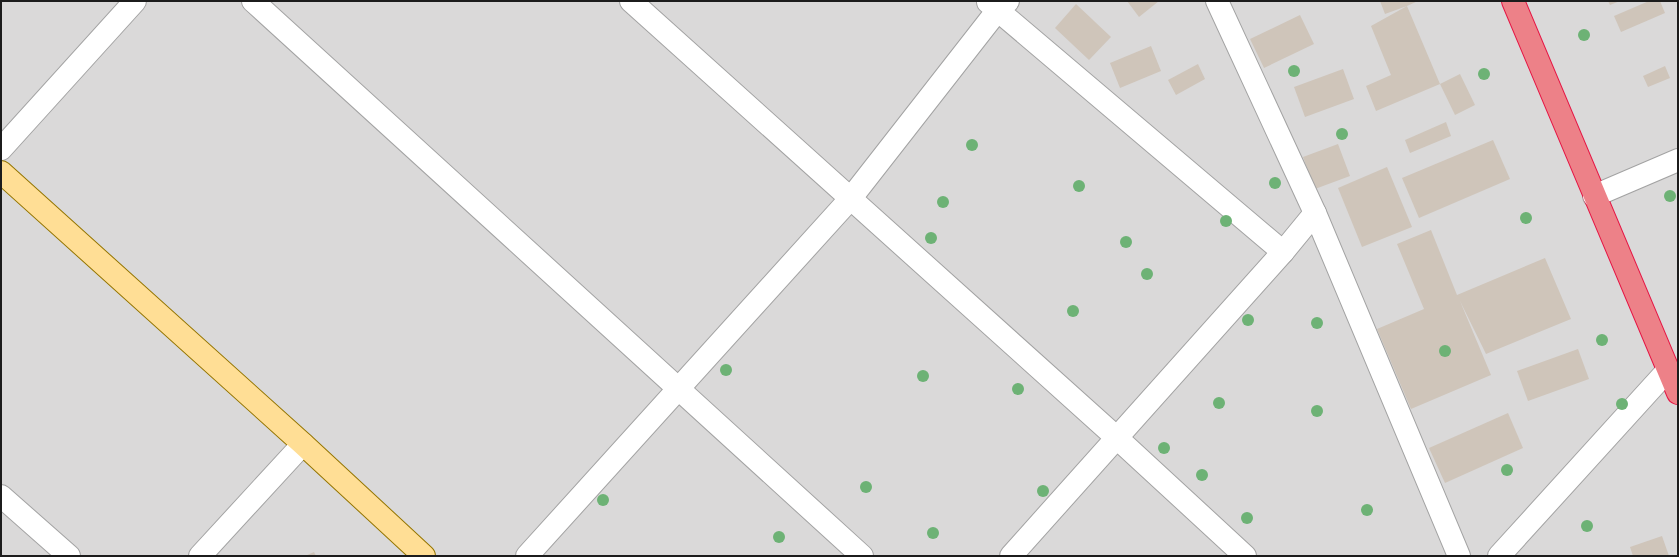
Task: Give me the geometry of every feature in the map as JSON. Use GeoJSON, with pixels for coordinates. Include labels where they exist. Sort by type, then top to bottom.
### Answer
{"type":"FeatureCollection","features":[{"type":"Feature","properties":{"kind":"highway"},"geometry":{"type":"LineString","coordinates":[[1513,1],[1678,393]]}},
{"type":"Feature","properties":{"kind":"main road"},"geometry":{"type":"LineString","coordinates":[[1,172],[303,444],[424,556]]}},
{"type":"Feature","properties":{"kind":"street"},"geometry":{"type":"LineString","coordinates":[[1,149],[135,1]]}},
{"type":"Feature","properties":{"kind":"street"},"geometry":{"type":"LineString","coordinates":[[253,1],[862,556]]}},
{"type":"Feature","properties":{"kind":"street"},"geometry":{"type":"LineString","coordinates":[[631,1],[1117,438],[1245,556]]}},
{"type":"Feature","properties":{"kind":"street"},"geometry":{"type":"LineString","coordinates":[[1218,1],[1315,213],[1459,556]]}},
{"type":"Feature","properties":{"kind":"street"},"geometry":{"type":"LineString","coordinates":[[527,556],[851,198],[997,4],[1283,252]]}},
{"type":"Feature","properties":{"kind":"street"},"geometry":{"type":"LineString","coordinates":[[1594,196],[1678,160]]}},
{"type":"Feature","properties":{"kind":"street"},"geometry":{"type":"LineString","coordinates":[[1011,556],[1283,252],[1315,213]]}},
{"type":"Feature","properties":{"kind":"street"},"geometry":{"type":"LineString","coordinates":[[1499,556],[1668,370]]}},
{"type":"Feature","properties":{"kind":"street"},"geometry":{"type":"LineString","coordinates":[[200,556],[303,444]]}},
{"type":"Feature","properties":{"kind":"street"},"geometry":{"type":"LineString","coordinates":[[1,496],[69,556]]}},
{"type":"Feature","properties":{"kind":"shaded area"},"geometry":{"type":"Polygon","coordinates":[[[1,1],[1678,1],[1678,556],[1,556],[1,1]]]}},
{"type":"Feature","properties":{"kind":"building"},"geometry":{"type":"Polygon","coordinates":[[[1127,1],[1159,1],[1139,17],[1127,1]]]}},
{"type":"Feature","properties":{"kind":"building"},"geometry":{"type":"Polygon","coordinates":[[[1380,1],[1418,1],[1385,14],[1380,1]]]}},
{"type":"Feature","properties":{"kind":"building"},"geometry":{"type":"Polygon","coordinates":[[[1608,1],[1620,1],[1610,5],[1608,1]]]}},
{"type":"Feature","properties":{"kind":"building"},"geometry":{"type":"Polygon","coordinates":[[[1649,1],[1660,1],[1665,13],[1621,32],[1614,16],[1649,1]]]}},
{"type":"Feature","properties":{"kind":"building"},"geometry":{"type":"Polygon","coordinates":[[[1076,4],[1111,37],[1089,60],[1055,28],[1076,4]]]}},
{"type":"Feature","properties":{"kind":"building"},"geometry":{"type":"Polygon","coordinates":[[[1407,6],[1440,84],[1376,111],[1366,86],[1391,75],[1371,26],[1407,6]]]}},
{"type":"Feature","properties":{"kind":"building"},"geometry":{"type":"Polygon","coordinates":[[[1300,15],[1314,44],[1264,68],[1250,39],[1300,15]]]}},
{"type":"Feature","properties":{"kind":"building"},"geometry":{"type":"Polygon","coordinates":[[[1151,46],[1161,71],[1120,88],[1110,63],[1151,46]]]}},
{"type":"Feature","properties":{"kind":"building"},"geometry":{"type":"Polygon","coordinates":[[[1198,64],[1205,79],[1176,95],[1168,80],[1198,64]]]}},
{"type":"Feature","properties":{"kind":"building"},"geometry":{"type":"Polygon","coordinates":[[[1665,66],[1670,78],[1648,87],[1643,76],[1665,66]]]}},
{"type":"Feature","properties":{"kind":"building"},"geometry":{"type":"Polygon","coordinates":[[[1343,69],[1354,99],[1305,117],[1294,87],[1343,69]]]}},
{"type":"Feature","properties":{"kind":"building"},"geometry":{"type":"Polygon","coordinates":[[[1460,74],[1475,105],[1455,115],[1440,84],[1460,74]]]}},
{"type":"Feature","properties":{"kind":"building"},"geometry":{"type":"Polygon","coordinates":[[[1446,122],[1451,136],[1410,153],[1405,140],[1446,122]]]}},
{"type":"Feature","properties":{"kind":"building"},"geometry":{"type":"Polygon","coordinates":[[[1493,140],[1510,179],[1419,218],[1402,178],[1493,140]]]}},
{"type":"Feature","properties":{"kind":"building"},"geometry":{"type":"Polygon","coordinates":[[[1338,144],[1350,176],[1315,189],[1303,157],[1338,144]]]}},
{"type":"Feature","properties":{"kind":"building"},"geometry":{"type":"Polygon","coordinates":[[[1387,167],[1412,227],[1362,247],[1338,188],[1387,167]]]}},
{"type":"Feature","properties":{"kind":"building"},"geometry":{"type":"Polygon","coordinates":[[[1431,230],[1457,295],[1545,258],[1571,319],[1486,354],[1460,301],[1491,375],[1411,409],[1377,329],[1424,309],[1397,244],[1431,230]]]}},
{"type":"Feature","properties":{"kind":"building"},"geometry":{"type":"Polygon","coordinates":[[[1578,349],[1589,379],[1528,401],[1517,371],[1578,349]]]}},
{"type":"Feature","properties":{"kind":"building"},"geometry":{"type":"Polygon","coordinates":[[[1508,413],[1523,448],[1445,483],[1429,448],[1508,413]]]}},
{"type":"Feature","properties":{"kind":"building"},"geometry":{"type":"Polygon","coordinates":[[[1662,536],[1669,556],[1633,556],[1630,547],[1662,536]]]}},
{"type":"Feature","properties":{"kind":"building"},"geometry":{"type":"Polygon","coordinates":[[[314,552],[316,556],[305,556],[314,552]]]}}]}
